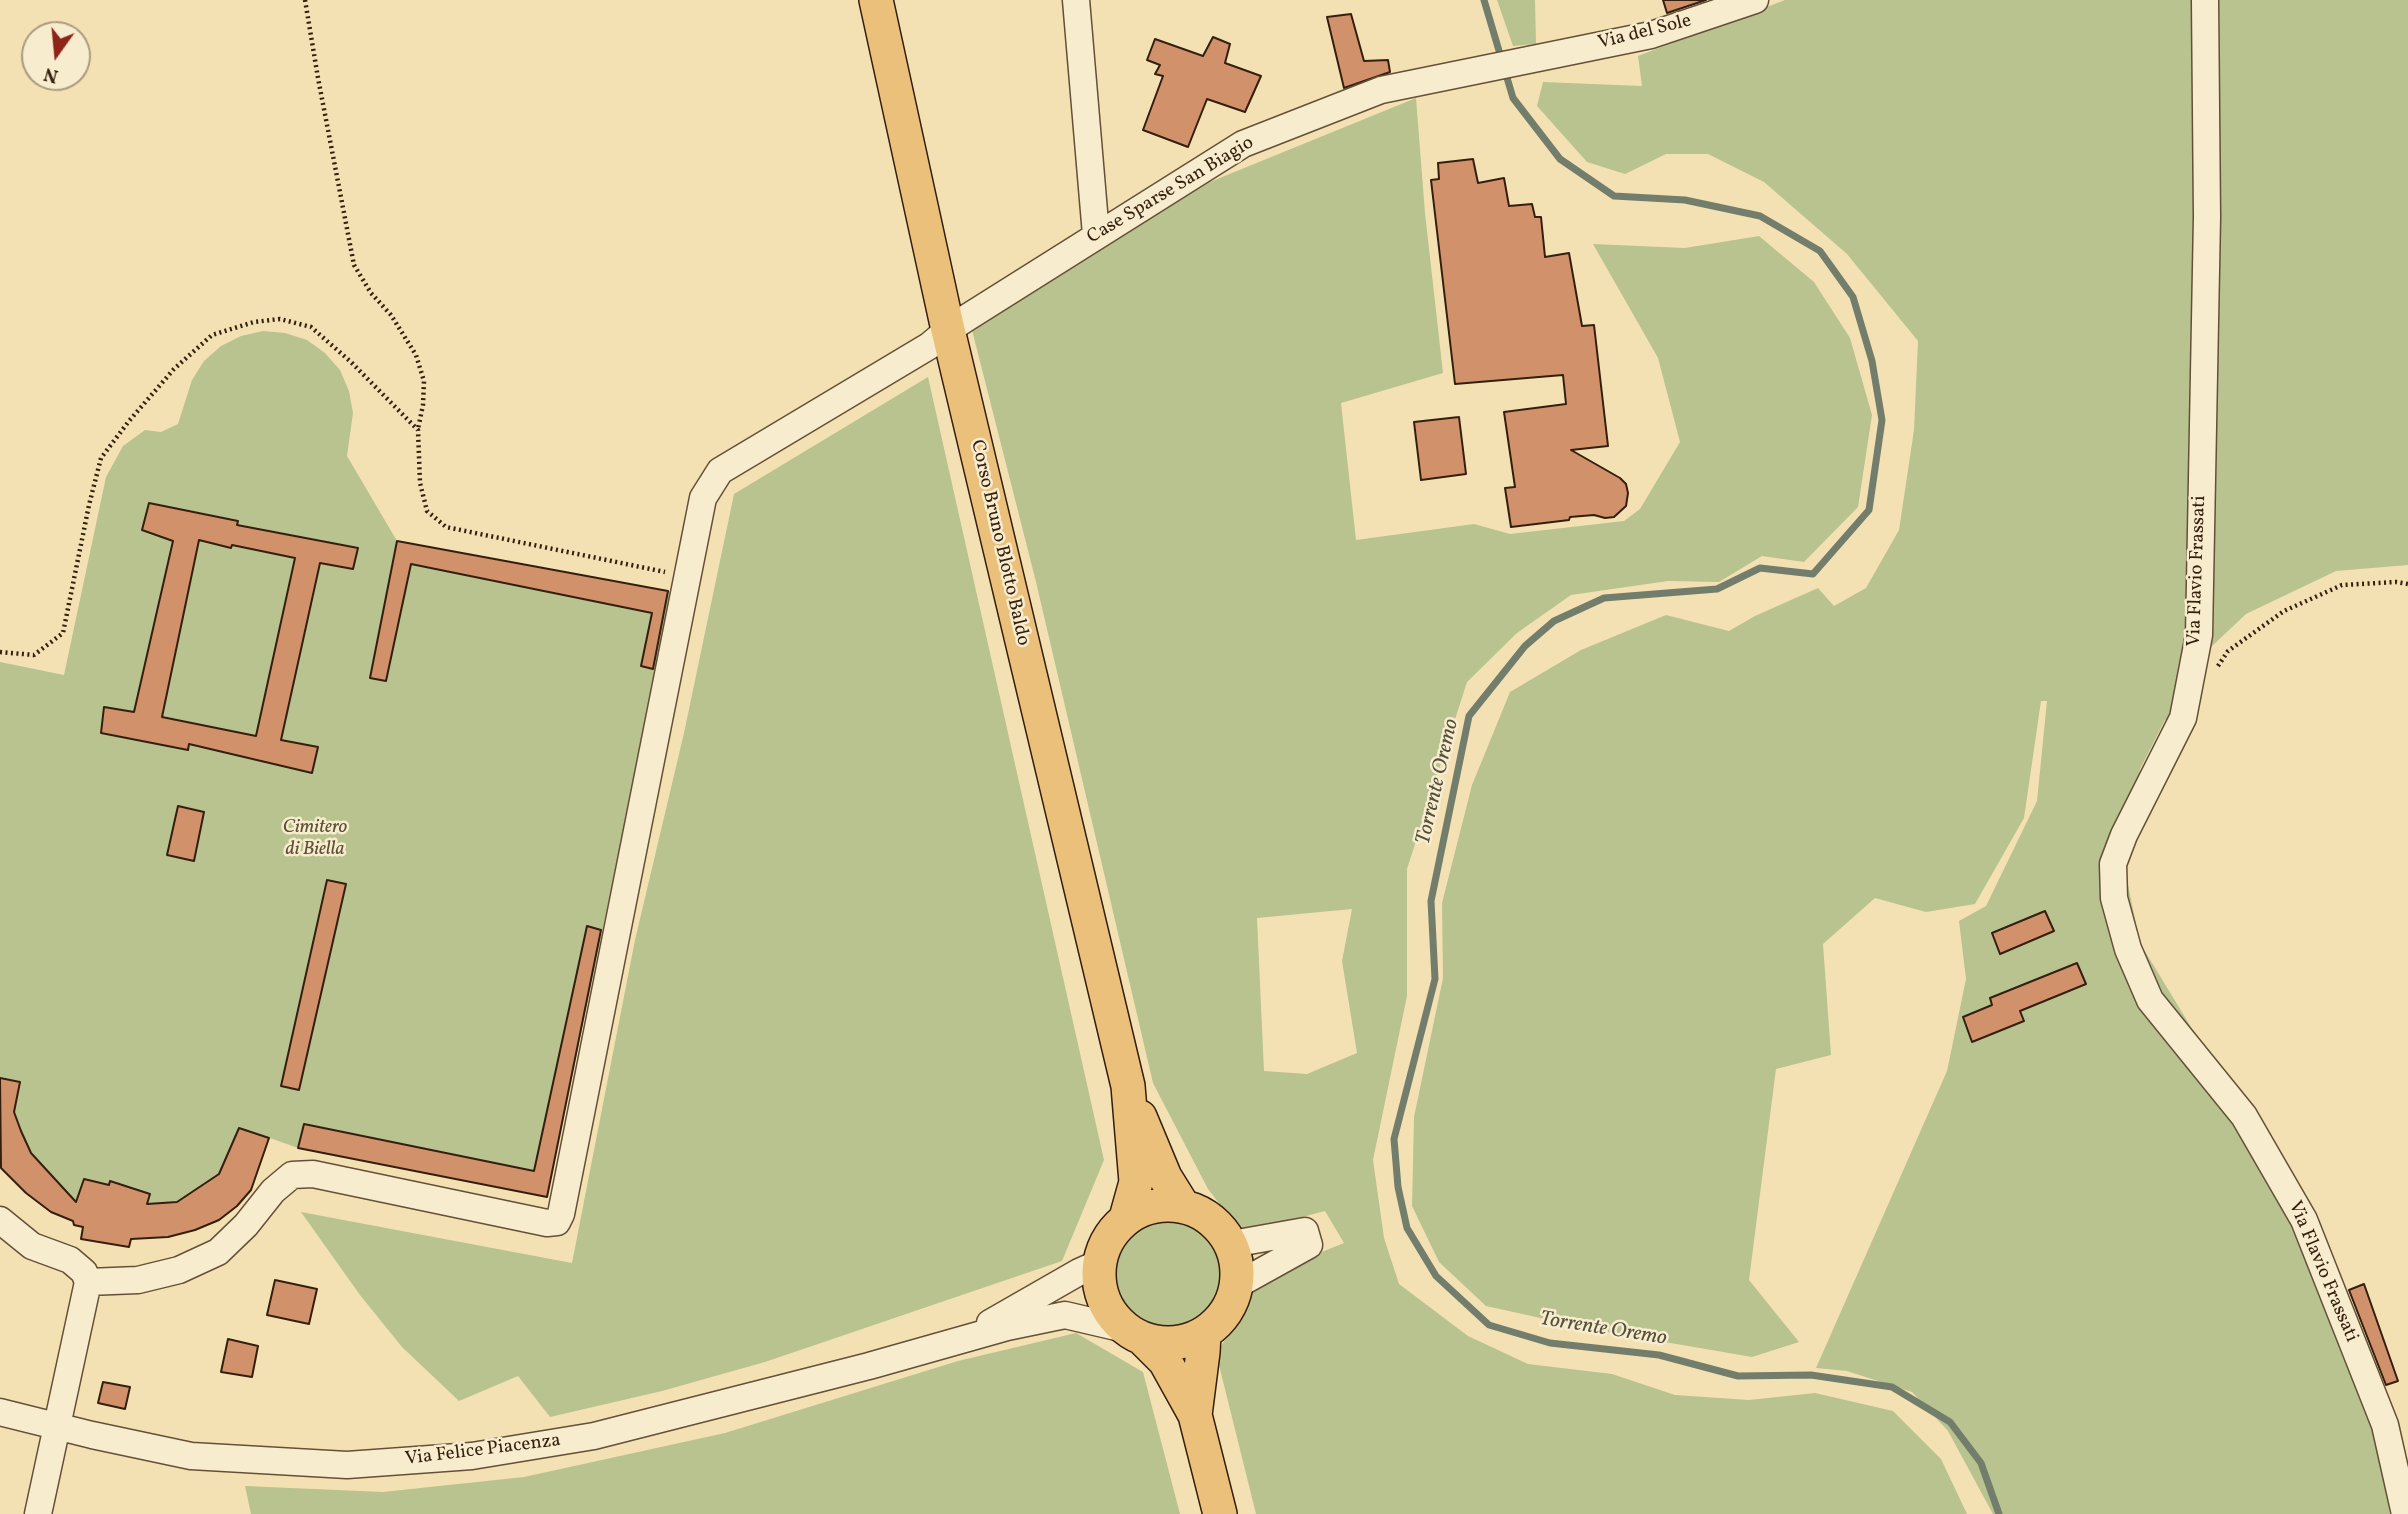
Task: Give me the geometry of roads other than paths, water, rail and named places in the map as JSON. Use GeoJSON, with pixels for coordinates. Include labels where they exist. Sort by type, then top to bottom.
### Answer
{"type":"FeatureCollection","features":[{"type":"Feature","properties":{"kind":"main road","name":"Corso Bruno Blotto Baldo"},"geometry":{"type":"LineString","coordinates":[[876,0],[948,330],[1128,1086],[1136,1182],[1126,1218]]}},
{"type":"Feature","properties":{"kind":"main road","name":"Corso Bruno Blotto Baldo"},"geometry":{"type":"LineString","coordinates":[[1128,1086],[1165,1177],[1183,1206]]}},
{"type":"Feature","properties":{"kind":"main road"},"geometry":{"type":"LineString","coordinates":[[1134,1334],[1164,1344],[1184,1342],[1204,1334],[1220,1321],[1231,1304],[1237,1285],[1238,1265],[1232,1244],[1220,1227],[1203,1213],[1183,1206],[1163,1204],[1144,1208],[1126,1218],[1113,1231],[1104,1246],[1098,1282],[1103,1300],[1112,1316],[1165,1361],[1195,1415],[1220,1514]]}},
{"type":"Feature","properties":{"kind":"main road"},"geometry":{"type":"LineString","coordinates":[[1195,1415],[1204,1334]]}},
{"type":"Feature","properties":{"kind":"street"},"geometry":{"type":"LineString","coordinates":[[1076,0],[1096,235]]}},
{"type":"Feature","properties":{"kind":"street","name":"Via del Sole"},"geometry":{"type":"LineString","coordinates":[[1534,58],[1651,35],[1755,0]]}},
{"type":"Feature","properties":{"kind":"street","name":"Via Flavio Frassati"},"geometry":{"type":"LineString","coordinates":[[2205,0],[2207,217],[2199,635],[2183,718],[2124,835],[2113,864],[2114,898],[2128,949],[2150,1000],[2245,1116],[2304,1220],[2385,1425],[2405,1514]]}},
{"type":"Feature","properties":{"kind":"street","name":"Case Sparse San Biagio"},"geometry":{"type":"LineString","coordinates":[[88,1282],[138,1280],[179,1270],[218,1252],[246,1225],[273,1191],[292,1175],[313,1174],[547,1223],[557,1222],[564,1201],[703,498],[720,471],[929,346],[948,330],[1243,144],[1381,90],[1534,58]]}},
{"type":"Feature","properties":{"kind":"street"},"geometry":{"type":"LineString","coordinates":[[0,1220],[32,1246],[70,1260],[84,1272],[88,1282],[38,1514]]}},
{"type":"Feature","properties":{"kind":"street"},"geometry":{"type":"LineString","coordinates":[[1232,1244],[1305,1231],[1309,1245],[1237,1285]]}},
{"type":"Feature","properties":{"kind":"street","name":"Via Felice Piacenza"},"geometry":{"type":"LineString","coordinates":[[958,1341],[1079,1272],[1099,1264]]}},
{"type":"Feature","properties":{"kind":"street","name":"Via Felice Piacenza"},"geometry":{"type":"LineString","coordinates":[[0,1412],[191,1456],[347,1465],[472,1457],[594,1436],[869,1366],[1007,1327],[1065,1315],[1134,1334]]}},
{"type":"Feature","properties":{"kind":"waterway","name":"Torrente Oremo"},"geometry":{"type":"LineString","coordinates":[[1484,0],[1513,98],[1560,159],[1614,196],[1685,200],[1760,216],[1820,251],[1853,297],[1872,361],[1882,420],[1869,510],[1813,574],[1760,568],[1717,589],[1604,598],[1554,621],[1525,646],[1469,716],[1431,901],[1435,979],[1394,1139],[1398,1187],[1407,1228],[1436,1276],[1489,1325],[1550,1343],[1659,1355],[1738,1376],[1811,1375],[1892,1387],[1950,1422],[1981,1463],[1999,1514]]}},
{"type":"Feature","properties":{"kind":"park label","name":"Cimitero di Biella"},"geometry":{"type":"Point","coordinates":[315,840]}}]}
